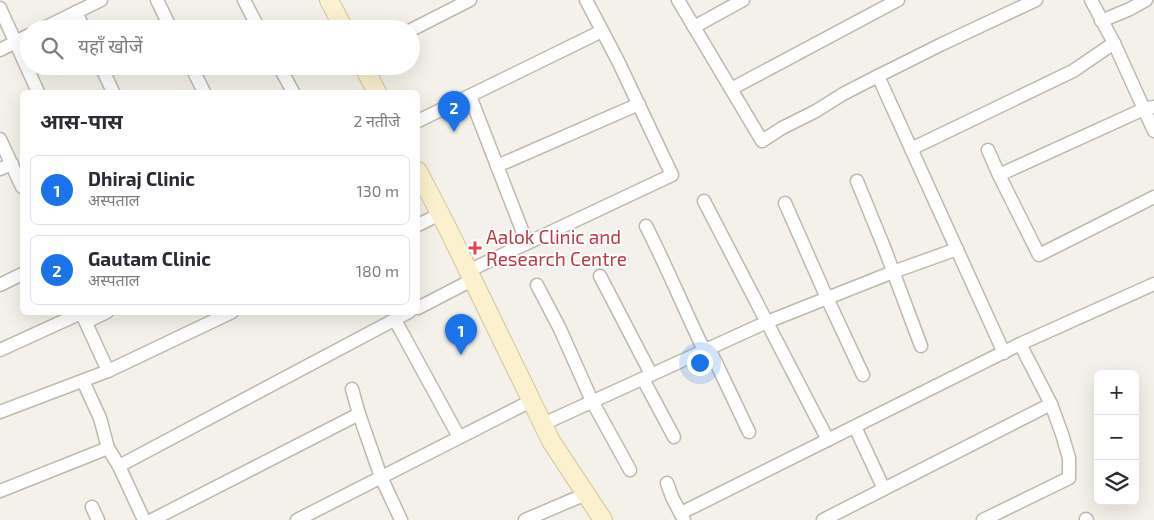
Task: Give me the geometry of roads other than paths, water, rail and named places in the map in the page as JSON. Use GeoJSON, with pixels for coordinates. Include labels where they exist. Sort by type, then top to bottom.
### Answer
{"type":"FeatureCollection","features":[{"type":"Feature","properties":{"kind":"street"},"geometry":{"type":"LineString","coordinates":[[156,0],[166,20]]}},
{"type":"Feature","properties":{"kind":"street"},"geometry":{"type":"LineString","coordinates":[[244,0],[254,20]]}},
{"type":"Feature","properties":{"kind":"street"},"geometry":{"type":"LineString","coordinates":[[329,0],[339,20]]}},
{"type":"Feature","properties":{"kind":"street"},"geometry":{"type":"LineString","coordinates":[[420,24],[452,4],[470,0]]}},
{"type":"Feature","properties":{"kind":"street"},"geometry":{"type":"LineString","coordinates":[[420,307],[470,275],[527,243],[672,174],[586,0]]}},
{"type":"Feature","properties":{"kind":"street"},"geometry":{"type":"LineString","coordinates":[[678,0],[762,142],[782,128],[878,76],[1036,0]]}},
{"type":"Feature","properties":{"kind":"street"},"geometry":{"type":"LineString","coordinates":[[694,27],[743,0]]}},
{"type":"Feature","properties":{"kind":"street"},"geometry":{"type":"LineString","coordinates":[[731,89],[898,0]]}},
{"type":"Feature","properties":{"kind":"street"},"geometry":{"type":"LineString","coordinates":[[1091,0],[1149,108],[1154,131]]}},
{"type":"Feature","properties":{"kind":"street"},"geometry":{"type":"LineString","coordinates":[[1101,21],[1146,0]]}},
{"type":"Feature","properties":{"kind":"street"},"geometry":{"type":"LineString","coordinates":[[60,20],[93,2]]}},
{"type":"Feature","properties":{"kind":"street"},"geometry":{"type":"LineString","coordinates":[[0,8],[20,54]]}},
{"type":"Feature","properties":{"kind":"street"},"geometry":{"type":"LineString","coordinates":[[76,12],[80,20]]}},
{"type":"Feature","properties":{"kind":"street"},"geometry":{"type":"LineString","coordinates":[[420,120],[602,31]]}},
{"type":"Feature","properties":{"kind":"street"},"geometry":{"type":"LineString","coordinates":[[0,50],[20,40]]}},
{"type":"Feature","properties":{"kind":"street"},"geometry":{"type":"LineString","coordinates":[[911,149],[1073,71],[1114,43]]}},
{"type":"Feature","properties":{"kind":"street"},"geometry":{"type":"LineString","coordinates":[[30,75],[37,90]]}},
{"type":"Feature","properties":{"kind":"street"},"geometry":{"type":"LineString","coordinates":[[105,75],[111,90]]}},
{"type":"Feature","properties":{"kind":"street"},"geometry":{"type":"LineString","coordinates":[[195,75],[203,90]]}},
{"type":"Feature","properties":{"kind":"street"},"geometry":{"type":"LineString","coordinates":[[284,75],[292,90]]}},
{"type":"Feature","properties":{"kind":"street"},"geometry":{"type":"LineString","coordinates":[[367,75],[371,90]]}},
{"type":"Feature","properties":{"kind":"street"},"geometry":{"type":"LineString","coordinates":[[878,76],[1004,352]]}},
{"type":"Feature","properties":{"kind":"street"},"geometry":{"type":"LineString","coordinates":[[470,96],[527,243]]}},
{"type":"Feature","properties":{"kind":"street"},"geometry":{"type":"LineString","coordinates":[[497,166],[639,104]]}},
{"type":"Feature","properties":{"kind":"street"},"geometry":{"type":"LineString","coordinates":[[999,175],[1149,108]]}},
{"type":"Feature","properties":{"kind":"street"},"geometry":{"type":"LineString","coordinates":[[0,139],[6,166],[20,184]]}},
{"type":"Feature","properties":{"kind":"street"},"geometry":{"type":"LineString","coordinates":[[988,150],[1040,255],[1154,197]]}},
{"type":"Feature","properties":{"kind":"street"},"geometry":{"type":"LineString","coordinates":[[420,175],[551,441],[603,520]]}},
{"type":"Feature","properties":{"kind":"street"},"geometry":{"type":"LineString","coordinates":[[858,181],[921,346]]}},
{"type":"Feature","properties":{"kind":"street"},"geometry":{"type":"LineString","coordinates":[[704,201],[828,440]]}},
{"type":"Feature","properties":{"kind":"street"},"geometry":{"type":"LineString","coordinates":[[785,203],[863,375]]}},
{"type":"Feature","properties":{"kind":"street"},"geometry":{"type":"LineString","coordinates":[[420,224],[440,214]]}},
{"type":"Feature","properties":{"kind":"street"},"geometry":{"type":"LineString","coordinates":[[646,226],[664,261],[689,320],[707,349],[749,432]]}},
{"type":"Feature","properties":{"kind":"street"},"geometry":{"type":"LineString","coordinates":[[542,424],[766,322],[892,272],[957,249]]}},
{"type":"Feature","properties":{"kind":"street"},"geometry":{"type":"LineString","coordinates":[[0,285],[20,275]]}},
{"type":"Feature","properties":{"kind":"street"},"geometry":{"type":"LineString","coordinates":[[600,276],[674,437]]}},
{"type":"Feature","properties":{"kind":"street"},"geometry":{"type":"LineString","coordinates":[[667,483],[682,517],[828,440],[1020,344],[1154,284]]}},
{"type":"Feature","properties":{"kind":"street"},"geometry":{"type":"LineString","coordinates":[[537,285],[560,329],[592,402],[630,470]]}},
{"type":"Feature","properties":{"kind":"street"},"geometry":{"type":"LineString","coordinates":[[0,412],[108,371],[226,315]]}},
{"type":"Feature","properties":{"kind":"street"},"geometry":{"type":"LineString","coordinates":[[119,466],[405,315]]}},
{"type":"Feature","properties":{"kind":"street"},"geometry":{"type":"LineString","coordinates":[[0,350],[83,316],[108,371]]}},
{"type":"Feature","properties":{"kind":"street"},"geometry":{"type":"LineString","coordinates":[[396,320],[459,438]]}},
{"type":"Feature","properties":{"kind":"street"},"geometry":{"type":"LineString","coordinates":[[983,520],[1068,478],[1069,458],[1062,434],[1051,404],[1020,344]]}},
{"type":"Feature","properties":{"kind":"street"},"geometry":{"type":"LineString","coordinates":[[83,381],[100,418],[108,448],[119,466],[144,520]]}},
{"type":"Feature","properties":{"kind":"street"},"geometry":{"type":"LineString","coordinates":[[352,390],[382,477],[401,520]]}},
{"type":"Feature","properties":{"kind":"street"},"geometry":{"type":"LineString","coordinates":[[297,520],[531,401]]}},
{"type":"Feature","properties":{"kind":"street"},"geometry":{"type":"LineString","coordinates":[[823,520],[1051,404]]}},
{"type":"Feature","properties":{"kind":"street"},"geometry":{"type":"LineString","coordinates":[[152,520],[360,414]]}},
{"type":"Feature","properties":{"kind":"street"},"geometry":{"type":"LineString","coordinates":[[855,427],[884,489]]}},
{"type":"Feature","properties":{"kind":"street"},"geometry":{"type":"LineString","coordinates":[[0,491],[108,448]]}},
{"type":"Feature","properties":{"kind":"street"},"geometry":{"type":"LineString","coordinates":[[524,520],[586,494]]}},
{"type":"Feature","properties":{"kind":"street"},"geometry":{"type":"LineString","coordinates":[[92,507],[98,520]]}},
{"type":"Feature","properties":{"kind":"place","name":"Gautam Clinic"},"geometry":{"type":"Point","coordinates":[454,132]}},
{"type":"Feature","properties":{"kind":"place","name":"Aalok Clinic and Research Centre"},"geometry":{"type":"Point","coordinates":[475,248]}},
{"type":"Feature","properties":{"kind":"place","name":"Dhiraj Clinic"},"geometry":{"type":"Point","coordinates":[461,355]}}]}
